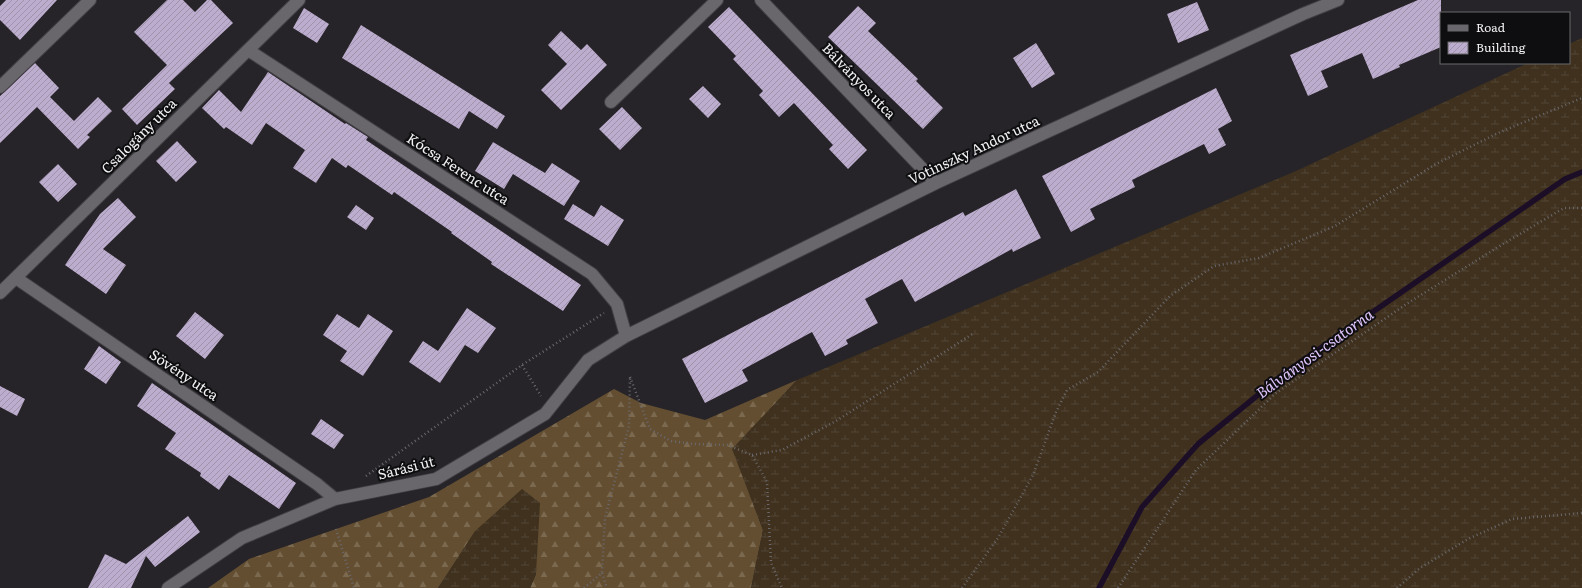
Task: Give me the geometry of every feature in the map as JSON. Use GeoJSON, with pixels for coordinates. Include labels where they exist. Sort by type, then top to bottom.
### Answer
{"type":"FeatureCollection","features":[{"type":"Feature","properties":{"kind":"street"},"geometry":{"type":"LineString","coordinates":[[0,87],[90,0]]}},
{"type":"Feature","properties":{"kind":"street","name":"Csalogány utca"},"geometry":{"type":"LineString","coordinates":[[0,293],[299,0]]}},
{"type":"Feature","properties":{"kind":"street"},"geometry":{"type":"LineString","coordinates":[[611,102],[717,0]]}},
{"type":"Feature","properties":{"kind":"street","name":"Bálványos utca"},"geometry":{"type":"LineString","coordinates":[[761,0],[936,183]]}},
{"type":"Feature","properties":{"kind":"street","name":"Votinszky Andor utca"},"geometry":{"type":"LineString","coordinates":[[626,336],[936,183],[1303,14],[1338,0]]}},
{"type":"Feature","properties":{"kind":"street","name":"Kócsa Ferenc utca"},"geometry":{"type":"LineString","coordinates":[[248,50],[592,274],[617,304],[626,336]]}},
{"type":"Feature","properties":{"kind":"street","name":"Sövény utca"},"geometry":{"type":"LineString","coordinates":[[16,278],[317,484],[334,499]]}},
{"type":"Feature","properties":{"kind":"street","name":"Sárási út"},"geometry":{"type":"LineString","coordinates":[[168,588],[242,538],[334,499],[436,479],[545,414],[588,360],[626,336]]}},
{"type":"Feature","properties":{"kind":"path"},"geometry":{"type":"LineString","coordinates":[[962,588],[998,538],[1033,475],[1056,412],[1067,390],[1098,372],[1170,296],[1214,266],[1259,258],[1335,226],[1436,164],[1498,133],[1582,98]]}},
{"type":"Feature","properties":{"kind":"path"},"geometry":{"type":"LineString","coordinates":[[1118,588],[1196,470],[1276,393],[1408,303],[1509,240],[1564,208],[1582,208]]}},
{"type":"Feature","properties":{"kind":"path"},"geometry":{"type":"LineString","coordinates":[[360,480],[522,365],[617,304]]}},
{"type":"Feature","properties":{"kind":"path"},"geometry":{"type":"LineString","coordinates":[[752,456],[782,450],[836,421],[974,334]]}},
{"type":"Feature","properties":{"kind":"path"},"geometry":{"type":"LineString","coordinates":[[522,365],[541,393],[545,414]]}},
{"type":"Feature","properties":{"kind":"path"},"geometry":{"type":"LineString","coordinates":[[607,588],[602,573],[604,518],[629,426],[630,377],[650,429],[671,440],[693,444],[728,445],[752,456],[767,482],[771,563],[782,588]]}},
{"type":"Feature","properties":{"kind":"path"},"geometry":{"type":"LineString","coordinates":[[1397,588],[1420,568],[1468,540],[1512,519],[1582,513]]}},
{"type":"Feature","properties":{"kind":"path"},"geometry":{"type":"LineString","coordinates":[[336,529],[354,588]]}},
{"type":"Feature","properties":{"kind":"path"},"geometry":{"type":"LineString","coordinates":[[584,588],[602,573]]}},
{"type":"Feature","properties":{"kind":"green space"},"geometry":{"type":"Polygon","coordinates":[[[1582,38],[1582,588],[751,588],[763,530],[732,449],[797,380],[1296,171],[1526,64],[1570,64],[1570,44],[1582,38]]]}},
{"type":"Feature","properties":{"kind":"green space"},"geometry":{"type":"Polygon","coordinates":[[[797,380],[733,449],[763,530],[751,588],[530,588],[536,574],[475,532],[438,588],[208,588],[249,559],[429,497],[614,389],[641,403],[705,420],[797,380]]]}},
{"type":"Feature","properties":{"kind":"green space"},"geometry":{"type":"Polygon","coordinates":[[[522,489],[540,503],[536,574],[530,588],[438,588],[475,531],[522,489]]]}},
{"type":"Feature","properties":{"kind":"building"},"geometry":{"type":"Polygon","coordinates":[[[6,0],[57,0],[20,40],[0,20],[0,6],[6,0]]]}},
{"type":"Feature","properties":{"kind":"building"},"geometry":{"type":"Polygon","coordinates":[[[167,0],[183,0],[195,12],[207,0],[211,0],[233,23],[169,83],[175,89],[137,125],[122,109],[167,65],[134,32],[167,0]]]}},
{"type":"Feature","properties":{"kind":"building"},"geometry":{"type":"Polygon","coordinates":[[[1418,0],[1441,0],[1440,47],[1399,65],[1400,67],[1373,79],[1362,53],[1321,71],[1328,87],[1308,96],[1290,55],[1418,0]]]}},
{"type":"Feature","properties":{"kind":"building"},"geometry":{"type":"Polygon","coordinates":[[[1197,2],[1209,30],[1178,43],[1167,14],[1197,2]]]}},
{"type":"Feature","properties":{"kind":"building"},"geometry":{"type":"Polygon","coordinates":[[[858,6],[876,23],[868,31],[918,79],[916,81],[943,108],[923,129],[828,37],[858,6]]]}},
{"type":"Feature","properties":{"kind":"building"},"geometry":{"type":"Polygon","coordinates":[[[729,7],[867,150],[848,169],[829,149],[833,145],[794,103],[779,117],[759,95],[763,91],[733,59],[736,56],[708,27],[729,7]]]}},
{"type":"Feature","properties":{"kind":"building"},"geometry":{"type":"Polygon","coordinates":[[[304,8],[329,24],[317,43],[293,28],[304,8]]]}},
{"type":"Feature","properties":{"kind":"building"},"geometry":{"type":"Polygon","coordinates":[[[361,25],[505,116],[497,129],[469,111],[459,129],[342,58],[361,25]]]}},
{"type":"Feature","properties":{"kind":"building"},"geometry":{"type":"Polygon","coordinates":[[[561,31],[581,50],[587,44],[607,65],[561,110],[541,90],[567,64],[548,45],[561,31]]]}},
{"type":"Feature","properties":{"kind":"building"},"geometry":{"type":"Polygon","coordinates":[[[1036,43],[1055,74],[1032,88],[1013,58],[1036,43]]]}},
{"type":"Feature","properties":{"kind":"building"},"geometry":{"type":"Polygon","coordinates":[[[35,63],[59,88],[50,97],[74,121],[98,97],[112,111],[87,135],[90,137],[78,149],[37,107],[0,143],[0,96],[35,63]]]}},
{"type":"Feature","properties":{"kind":"building"},"geometry":{"type":"Polygon","coordinates":[[[268,72],[345,124],[346,123],[368,137],[366,140],[581,285],[563,311],[491,264],[492,262],[451,233],[452,232],[394,192],[392,195],[348,165],[346,168],[332,158],[316,183],[293,168],[305,150],[266,123],[252,145],[226,127],[224,129],[202,108],[219,90],[241,112],[268,72]]]}},
{"type":"Feature","properties":{"kind":"building"},"geometry":{"type":"Polygon","coordinates":[[[703,86],[721,104],[708,118],[689,99],[703,86]]]}},
{"type":"Feature","properties":{"kind":"building"},"geometry":{"type":"Polygon","coordinates":[[[1216,88],[1232,121],[1218,129],[1226,145],[1209,154],[1204,144],[1132,180],[1135,187],[1090,209],[1095,219],[1071,232],[1042,176],[1216,88]]]}},
{"type":"Feature","properties":{"kind":"building"},"geometry":{"type":"Polygon","coordinates":[[[622,107],[642,128],[620,150],[599,129],[622,107]]]}},
{"type":"Feature","properties":{"kind":"building"},"geometry":{"type":"Polygon","coordinates":[[[177,141],[197,162],[176,182],[156,161],[177,141]]]}},
{"type":"Feature","properties":{"kind":"building"},"geometry":{"type":"Polygon","coordinates":[[[493,142],[545,173],[552,163],[580,181],[564,206],[513,174],[504,189],[475,171],[493,142]]]}},
{"type":"Feature","properties":{"kind":"building"},"geometry":{"type":"Polygon","coordinates":[[[58,164],[77,184],[58,202],[39,182],[58,164]]]}},
{"type":"Feature","properties":{"kind":"building"},"geometry":{"type":"Polygon","coordinates":[[[1016,189],[1041,238],[1013,252],[1012,249],[915,302],[902,279],[865,299],[878,323],[846,340],[848,344],[825,356],[812,332],[742,370],[748,381],[705,403],[682,359],[963,212],[965,216],[1016,189]]]}},
{"type":"Feature","properties":{"kind":"building"},"geometry":{"type":"Polygon","coordinates":[[[118,198],[136,217],[103,249],[126,265],[106,294],[65,265],[100,214],[118,198]]]}},
{"type":"Feature","properties":{"kind":"building"},"geometry":{"type":"Polygon","coordinates":[[[573,204],[594,217],[601,205],[624,220],[608,246],[564,219],[573,204]]]}},
{"type":"Feature","properties":{"kind":"building"},"geometry":{"type":"Polygon","coordinates":[[[356,205],[374,218],[366,230],[347,217],[356,205]]]}},
{"type":"Feature","properties":{"kind":"building"},"geometry":{"type":"Polygon","coordinates":[[[467,308],[496,328],[478,353],[465,345],[440,383],[409,362],[423,341],[438,351],[467,308]]]}},
{"type":"Feature","properties":{"kind":"building"},"geometry":{"type":"Polygon","coordinates":[[[195,312],[224,335],[205,359],[176,336],[195,312]]]}},
{"type":"Feature","properties":{"kind":"building"},"geometry":{"type":"Polygon","coordinates":[[[337,314],[359,328],[368,314],[393,331],[363,376],[340,361],[347,351],[323,335],[337,314]]]}},
{"type":"Feature","properties":{"kind":"building"},"geometry":{"type":"Polygon","coordinates":[[[99,346],[121,362],[106,384],[84,369],[99,346]]]}},
{"type":"Feature","properties":{"kind":"building"},"geometry":{"type":"Polygon","coordinates":[[[152,383],[296,483],[279,509],[229,475],[219,490],[200,476],[201,473],[165,449],[176,433],[137,406],[152,383]]]}},
{"type":"Feature","properties":{"kind":"building"},"geometry":{"type":"Polygon","coordinates":[[[0,386],[25,399],[17,416],[0,407],[0,386]]]}},
{"type":"Feature","properties":{"kind":"building"},"geometry":{"type":"Polygon","coordinates":[[[321,419],[344,435],[334,449],[311,434],[321,419]]]}},
{"type":"Feature","properties":{"kind":"building"},"geometry":{"type":"Polygon","coordinates":[[[188,516],[200,532],[155,567],[146,556],[131,588],[88,588],[105,554],[126,564],[188,516]]]}},
{"type":"Feature","properties":{"kind":"waterway","name":"Bálványosi-csatorna"},"geometry":{"type":"LineString","coordinates":[[1099,588],[1142,507],[1198,444],[1286,372],[1565,179],[1582,172]]}}]}
